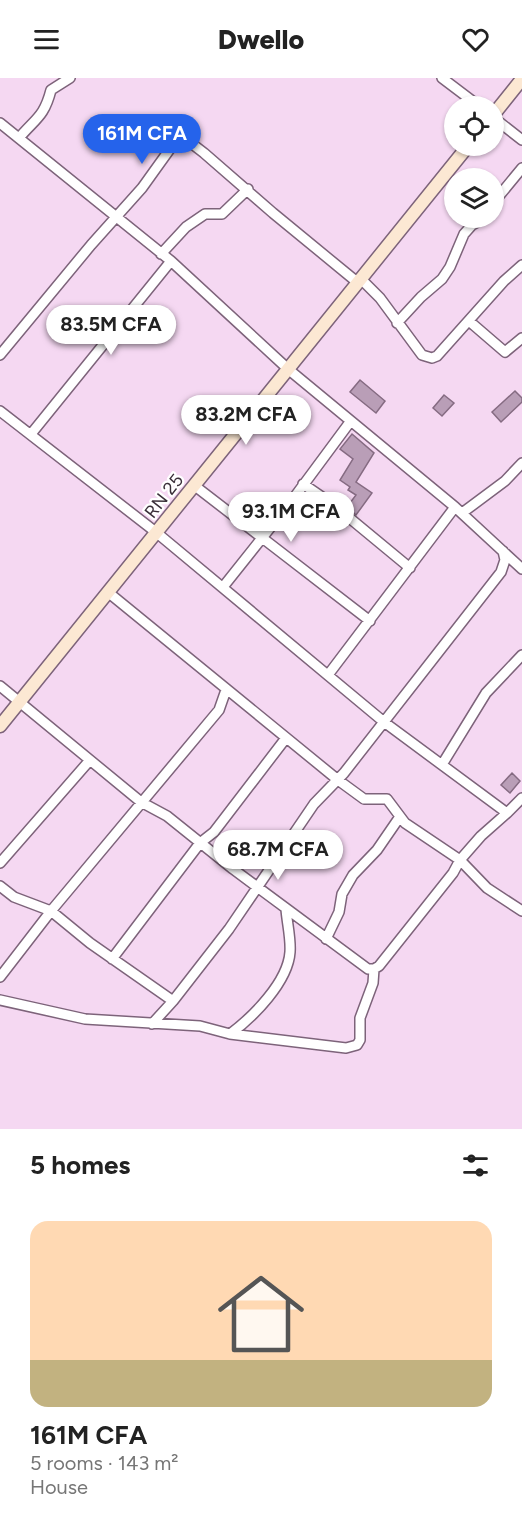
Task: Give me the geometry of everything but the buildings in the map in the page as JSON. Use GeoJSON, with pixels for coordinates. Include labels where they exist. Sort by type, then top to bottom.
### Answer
{"type":"FeatureCollection","features":[{"type":"Feature","properties":{"kind":"main road"},"geometry":{"type":"LineString","coordinates":[[504,103],[522,79]]}},
{"type":"Feature","properties":{"kind":"main road","name":"RN 25"},"geometry":{"type":"LineString","coordinates":[[0,726],[460,156]]}},
{"type":"Feature","properties":{"kind":"street"},"geometry":{"type":"LineString","coordinates":[[19,138],[43,114],[51,90],[70,78]]}},
{"type":"Feature","properties":{"kind":"street"},"geometry":{"type":"LineString","coordinates":[[442,78],[466,96]]}},
{"type":"Feature","properties":{"kind":"street"},"geometry":{"type":"LineString","coordinates":[[0,123],[171,261],[288,369],[458,510],[522,568]]}},
{"type":"Feature","properties":{"kind":"street"},"geometry":{"type":"LineString","coordinates":[[504,125],[522,140]]}},
{"type":"Feature","properties":{"kind":"street"},"geometry":{"type":"LineString","coordinates":[[0,354],[142,188],[175,142],[192,144],[248,189],[273,213],[359,280],[380,298],[422,355],[428,358],[437,356],[504,281],[522,265]]}},
{"type":"Feature","properties":{"kind":"street"},"geometry":{"type":"LineString","coordinates":[[504,190],[522,168]]}},
{"type":"Feature","properties":{"kind":"street"},"geometry":{"type":"LineString","coordinates":[[161,254],[186,227],[205,214],[222,214],[248,189]]}},
{"type":"Feature","properties":{"kind":"street"},"geometry":{"type":"LineString","coordinates":[[398,323],[425,293],[442,279],[450,267],[464,234],[469,228]]}},
{"type":"Feature","properties":{"kind":"street"},"geometry":{"type":"LineString","coordinates":[[31,434],[171,261]]}},
{"type":"Feature","properties":{"kind":"street"},"geometry":{"type":"LineString","coordinates":[[469,321],[505,352],[522,338]]}},
{"type":"Feature","properties":{"kind":"street"},"geometry":{"type":"LineString","coordinates":[[0,411],[158,533],[384,722],[443,763],[507,813]]}},
{"type":"Feature","properties":{"kind":"street"},"geometry":{"type":"LineString","coordinates":[[222,587],[350,422]]}},
{"type":"Feature","properties":{"kind":"street"},"geometry":{"type":"LineString","coordinates":[[328,675],[410,568],[458,510],[505,481],[522,463]]}},
{"type":"Feature","properties":{"kind":"street"},"geometry":{"type":"LineString","coordinates":[[303,484],[335,506],[410,568]]}},
{"type":"Feature","properties":{"kind":"street"},"geometry":{"type":"LineString","coordinates":[[195,486],[370,621]]}},
{"type":"Feature","properties":{"kind":"street"},"geometry":{"type":"LineString","coordinates":[[152,1024],[173,1001],[229,928],[314,804],[338,780],[501,572],[505,565],[503,551]]}},
{"type":"Feature","properties":{"kind":"street"},"geometry":{"type":"LineString","coordinates":[[109,593],[338,780],[364,800],[387,799],[399,818],[460,860],[487,888],[522,911]]}},
{"type":"Feature","properties":{"kind":"street"},"geometry":{"type":"LineString","coordinates":[[443,763],[486,693],[522,655]]}},
{"type":"Feature","properties":{"kind":"street"},"geometry":{"type":"LineString","coordinates":[[0,686],[141,802],[167,816],[346,955],[368,969],[374,969]]}},
{"type":"Feature","properties":{"kind":"street"},"geometry":{"type":"LineString","coordinates":[[0,977],[51,911],[219,710],[226,690]]}},
{"type":"Feature","properties":{"kind":"street"},"geometry":{"type":"LineString","coordinates":[[112,959],[200,843],[214,832],[286,738]]}},
{"type":"Feature","properties":{"kind":"street"},"geometry":{"type":"LineString","coordinates":[[0,863],[90,760]]}},
{"type":"Feature","properties":{"kind":"street"},"geometry":{"type":"LineString","coordinates":[[0,1000],[85,1019],[200,1026],[231,1034],[353,1047],[360,1040],[360,1018],[373,983],[374,969],[453,873],[460,860],[522,798]]}},
{"type":"Feature","properties":{"kind":"street"},"geometry":{"type":"LineString","coordinates":[[326,939],[339,912],[342,894],[353,875],[377,850],[399,818]]}},
{"type":"Feature","properties":{"kind":"street"},"geometry":{"type":"LineString","coordinates":[[0,886],[14,897],[51,911],[112,959],[173,1001]]}},
{"type":"Feature","properties":{"kind":"street"},"geometry":{"type":"LineString","coordinates":[[231,1034],[264,1004],[286,964],[290,952],[286,909]]}}]}
